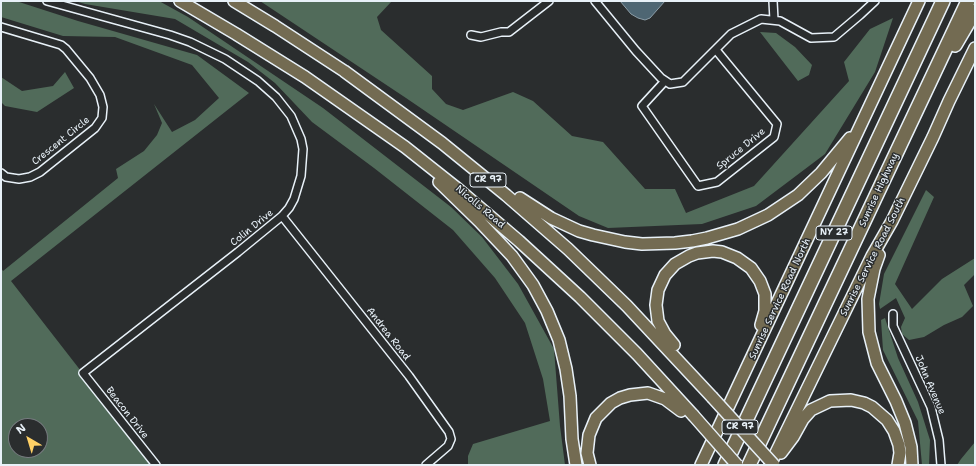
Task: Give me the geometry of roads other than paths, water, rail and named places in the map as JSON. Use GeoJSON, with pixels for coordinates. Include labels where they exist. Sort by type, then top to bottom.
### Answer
{"type":"FeatureCollection","features":[{"type":"Feature","properties":{"kind":"highway","name":"Nicolls Road"},"geometry":{"type":"LineString","coordinates":[[180,1],[242,37],[305,77],[405,147],[476,204],[555,273],[609,325],[691,417]]}},
{"type":"Feature","properties":{"kind":"highway","name":"CR 97"},"geometry":{"type":"LineString","coordinates":[[234,1],[298,40],[344,71],[475,169],[537,221],[632,311],[698,380],[772,464]]}},
{"type":"Feature","properties":{"kind":"highway","name":"NY 27"},"geometry":{"type":"LineString","coordinates":[[725,465],[943,1]]}},
{"type":"Feature","properties":{"kind":"highway","name":"Sunrise Highway"},"geometry":{"type":"LineString","coordinates":[[749,465],[968,1]]}},
{"type":"Feature","properties":{"kind":"highway","name":"Sunrise Service Road North"},"geometry":{"type":"LineString","coordinates":[[701,465],[864,120],[916,2]]}},
{"type":"Feature","properties":{"kind":"highway"},"geometry":{"type":"LineString","coordinates":[[922,97],[956,45],[975,11]]}},
{"type":"Feature","properties":{"kind":"highway","name":"Sunrise Service Road South"},"geometry":{"type":"LineString","coordinates":[[772,464],[868,263],[892,221],[975,48]]}},
{"type":"Feature","properties":{"kind":"highway"},"geometry":{"type":"LineString","coordinates":[[933,137],[954,105],[974,66]]}},
{"type":"Feature","properties":{"kind":"highway"},"geometry":{"type":"LineString","coordinates":[[475,169],[540,212],[579,231],[625,242],[675,244],[708,238],[738,229],[768,215],[803,190],[821,173],[864,120]]}},
{"type":"Feature","properties":{"kind":"highway"},"geometry":{"type":"LineString","coordinates":[[405,147],[508,251],[523,270],[541,298],[554,326],[563,354],[568,383],[572,439],[576,465]]}},
{"type":"Feature","properties":{"kind":"highway"},"geometry":{"type":"LineString","coordinates":[[892,221],[872,278],[868,299],[868,321],[871,343],[877,363],[896,401],[905,424],[911,447],[912,465]]}},
{"type":"Feature","properties":{"kind":"highway"},"geometry":{"type":"LineString","coordinates":[[698,380],[680,352],[668,339],[661,328],[658,321],[656,305],[661,282],[670,269],[689,256],[704,251],[722,252],[744,262],[756,274],[764,288],[766,302],[764,318],[744,375]]}},
{"type":"Feature","properties":{"kind":"highway"},"geometry":{"type":"LineString","coordinates":[[590,465],[587,444],[592,426],[596,418],[603,410],[620,398],[639,393],[658,396],[673,404],[691,417]]}},
{"type":"Feature","properties":{"kind":"highway"},"geometry":{"type":"LineString","coordinates":[[772,464],[793,437],[806,414],[823,403],[844,399],[864,403],[877,410],[887,420],[894,431],[899,445],[900,453],[898,465]]}},
{"type":"Feature","properties":{"kind":"highway","name":"CR 97"},"geometry":{"type":"LineString","coordinates":[[691,417],[737,465]]}},
{"type":"Feature","properties":{"kind":"highway"},"geometry":{"type":"LineString","coordinates":[[696,465],[716,433]]}},
{"type":"Feature","properties":{"kind":"street","name":"Colin Drive"},"geometry":{"type":"LineString","coordinates":[[47,1],[153,30],[190,42],[225,59],[264,86],[284,106],[297,128],[303,149],[302,169],[297,189],[289,208],[282,216],[83,373]]}},
{"type":"Feature","properties":{"kind":"street"},"geometry":{"type":"LineString","coordinates":[[471,35],[481,37],[501,32],[509,32],[549,1]]}},
{"type":"Feature","properties":{"kind":"street"},"geometry":{"type":"LineString","coordinates":[[595,1],[660,78],[670,84],[683,82],[732,34],[761,19],[780,21],[811,38],[834,37],[875,1]]}},
{"type":"Feature","properties":{"kind":"street"},"geometry":{"type":"LineString","coordinates":[[773,1],[774,20]]}},
{"type":"Feature","properties":{"kind":"street","name":"Crescent Circle"},"geometry":{"type":"LineString","coordinates":[[1,27],[61,44],[90,78],[100,95],[103,107],[102,118],[95,128],[40,172],[30,177],[19,179],[6,177],[1,173]]}},
{"type":"Feature","properties":{"kind":"street","name":"Spruce Drive"},"geometry":{"type":"LineString","coordinates":[[665,81],[642,106],[698,186],[717,182],[774,137],[777,124],[716,50]]}},
{"type":"Feature","properties":{"kind":"street","name":"Andrea Road"},"geometry":{"type":"LineString","coordinates":[[282,216],[409,376],[449,432],[451,439],[448,446],[426,465]]}},
{"type":"Feature","properties":{"kind":"street","name":"John Avenue"},"geometry":{"type":"LineString","coordinates":[[893,314],[894,326],[931,406],[939,440],[941,465]]}},
{"type":"Feature","properties":{"kind":"street","name":"Beacon Drive"},"geometry":{"type":"LineString","coordinates":[[83,373],[156,465]]}},
{"type":"Feature","properties":{"kind":"water"},"geometry":{"type":"Polygon","coordinates":[[[620,1],[665,1],[650,18],[645,20],[631,14],[620,1]]]}}]}
